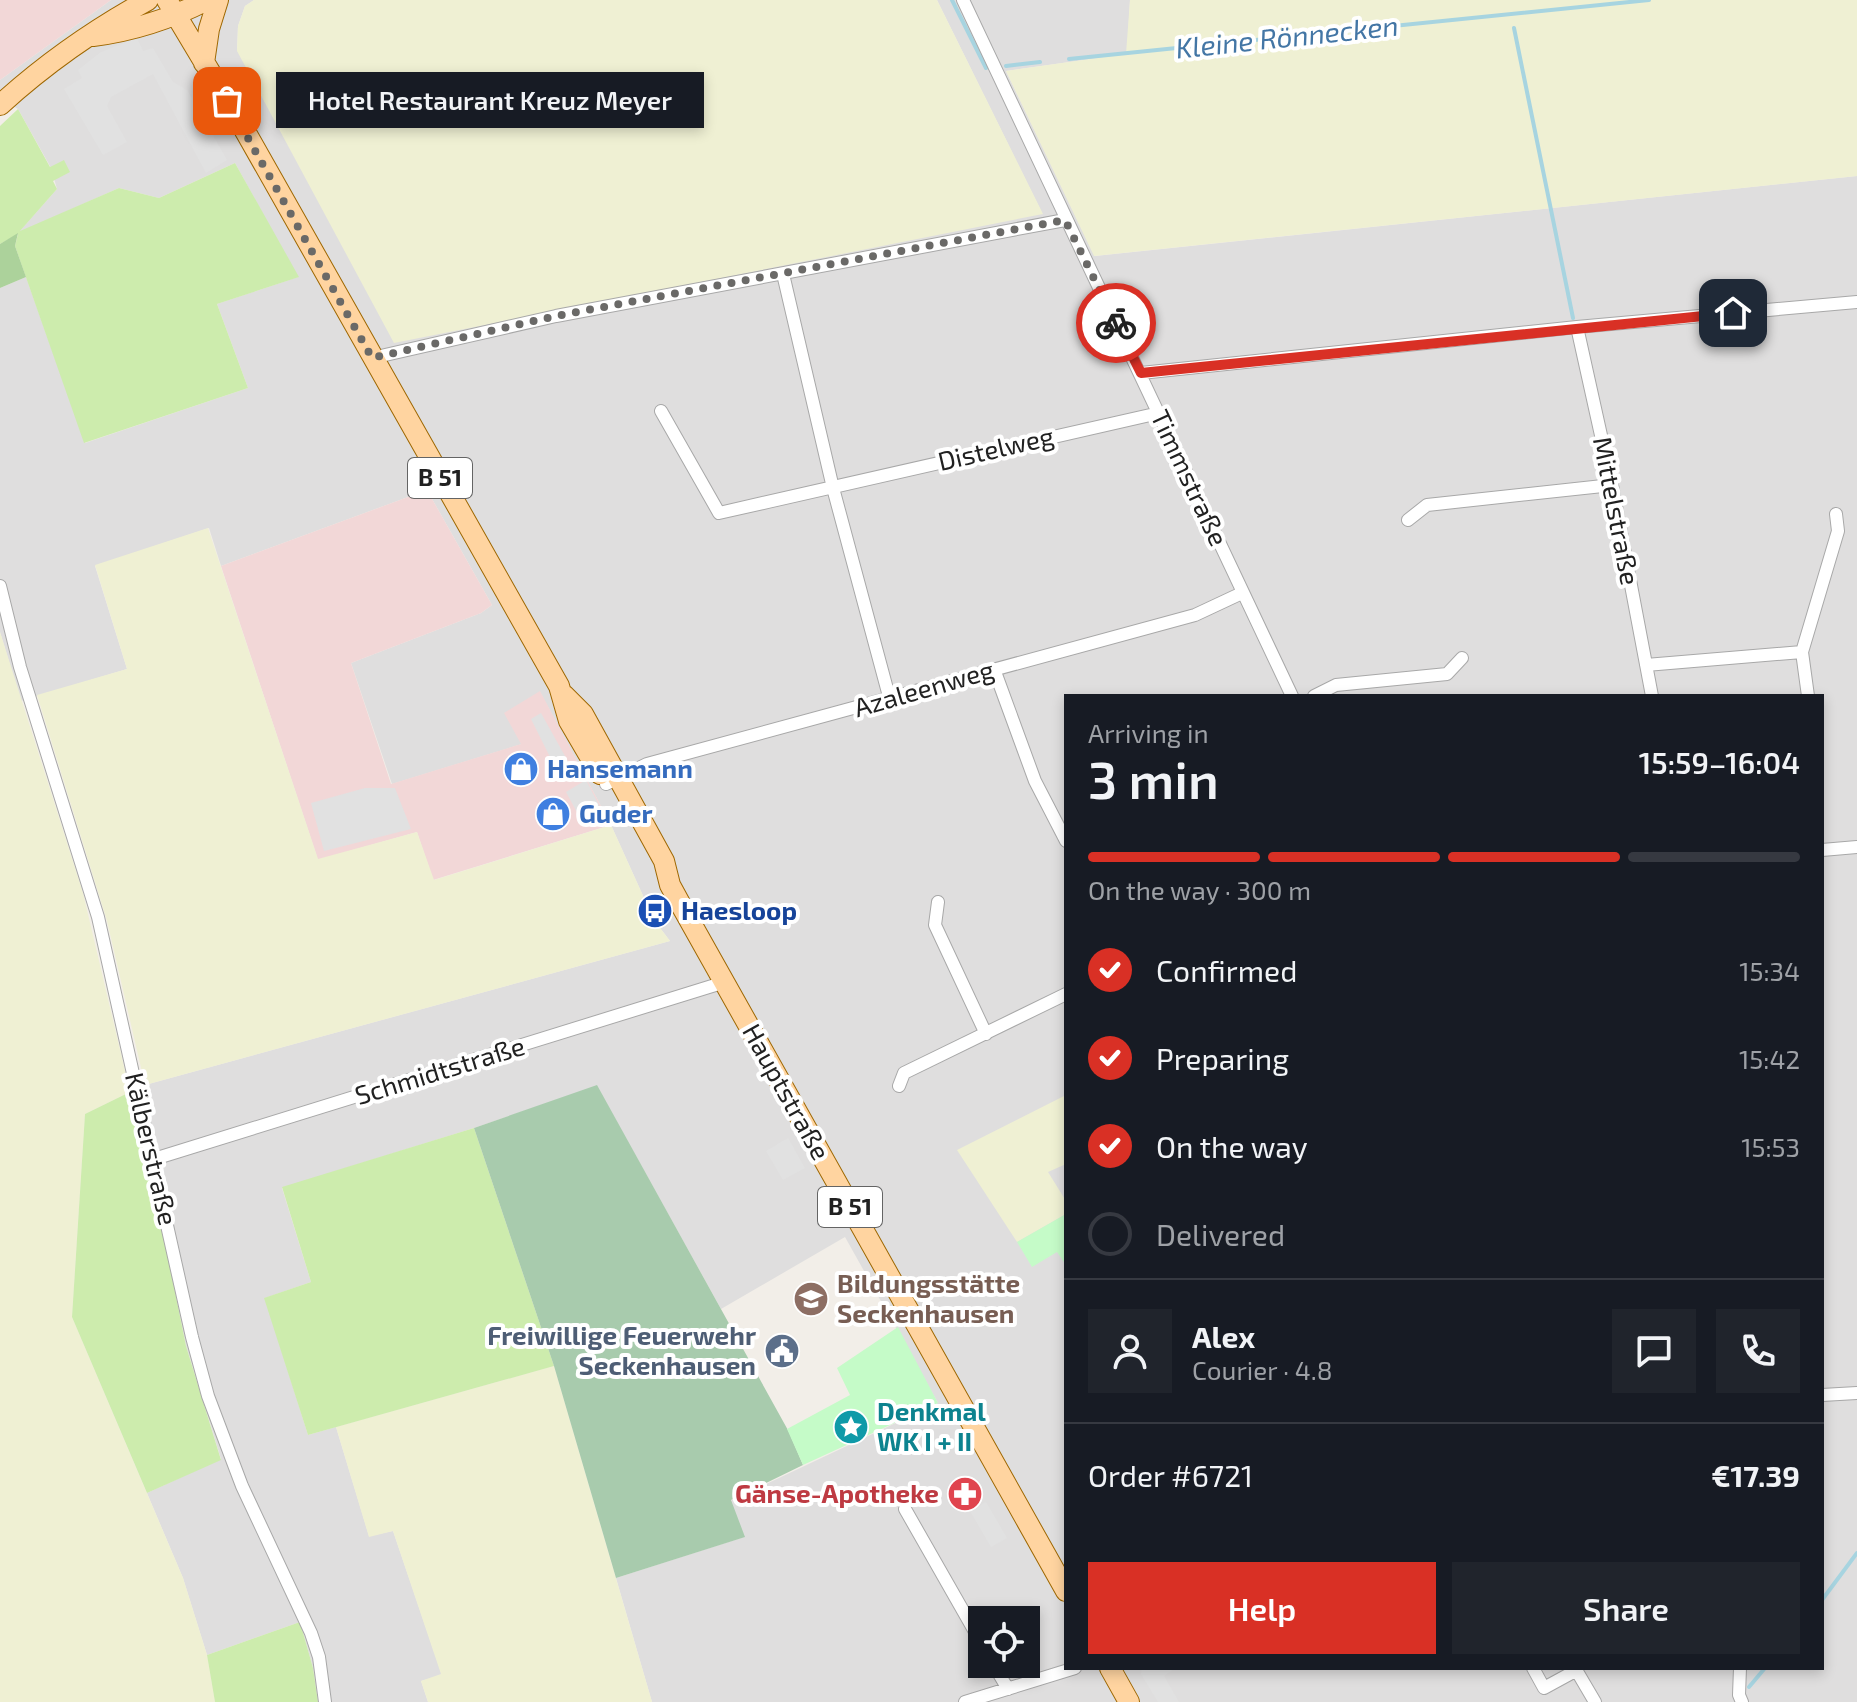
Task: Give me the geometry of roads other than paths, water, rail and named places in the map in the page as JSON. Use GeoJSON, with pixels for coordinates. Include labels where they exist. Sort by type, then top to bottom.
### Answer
{"type":"FeatureCollection","features":[{"type":"Feature","properties":{"kind":"main road"},"geometry":{"type":"LineString","coordinates":[[0,105],[47,64],[91,36],[122,8],[148,0]]}},
{"type":"Feature","properties":{"kind":"main road"},"geometry":{"type":"LineString","coordinates":[[91,36],[114,33],[172,8],[207,0]]}},
{"type":"Feature","properties":{"kind":"main road"},"geometry":{"type":"LineString","coordinates":[[204,63],[209,29],[218,0]]}},
{"type":"Feature","properties":{"kind":"main road","name":"B 51"},"geometry":{"type":"LineString","coordinates":[[172,8],[204,63]]}},
{"type":"Feature","properties":{"kind":"main road","name":"Hauptstraße"},"geometry":{"type":"LineString","coordinates":[[204,63],[248,135],[564,695],[569,721],[611,781],[652,867],[670,885],[1064,1587]]}},
{"type":"Feature","properties":{"kind":"main road"},"geometry":{"type":"LineString","coordinates":[[1111,1670],[1129,1702]]}},
{"type":"Feature","properties":{"kind":"street","name":"Timmstraße"},"geometry":{"type":"LineString","coordinates":[[963,0],[1291,694]]}},
{"type":"Feature","properties":{"kind":"street"},"geometry":{"type":"LineString","coordinates":[[372,358],[556,316],[1065,220]]}},
{"type":"Feature","properties":{"kind":"street"},"geometry":{"type":"LineString","coordinates":[[783,274],[833,488],[890,700]]}},
{"type":"Feature","properties":{"kind":"street"},"geometry":{"type":"LineString","coordinates":[[1141,373],[1577,327],[1857,302]]}},
{"type":"Feature","properties":{"kind":"street","name":"Mittelstraße"},"geometry":{"type":"LineString","coordinates":[[1577,327],[1612,485],[1652,694]]}},
{"type":"Feature","properties":{"kind":"street","name":"Distelweg"},"geometry":{"type":"LineString","coordinates":[[661,411],[719,513],[1159,413]]}},
{"type":"Feature","properties":{"kind":"street"},"geometry":{"type":"LineString","coordinates":[[1408,520],[1427,505],[1612,485]]}},
{"type":"Feature","properties":{"kind":"street"},"geometry":{"type":"LineString","coordinates":[[1808,694],[1802,652],[1838,531],[1836,514]]}},
{"type":"Feature","properties":{"kind":"street","name":"Kälberstraße"},"geometry":{"type":"LineString","coordinates":[[0,586],[24,680],[98,917],[208,1396],[242,1486],[311,1633],[319,1657],[325,1702]]}},
{"type":"Feature","properties":{"kind":"street","name":"Azaleenweg"},"geometry":{"type":"LineString","coordinates":[[611,781],[647,764],[1195,615],[1242,593]]}},
{"type":"Feature","properties":{"kind":"street"},"geometry":{"type":"LineString","coordinates":[[1646,665],[1802,652]]}},
{"type":"Feature","properties":{"kind":"street"},"geometry":{"type":"LineString","coordinates":[[1318,694],[1336,685],[1447,674],[1462,658]]}},
{"type":"Feature","properties":{"kind":"street"},"geometry":{"type":"LineString","coordinates":[[994,669],[1035,781],[1064,837]]}},
{"type":"Feature","properties":{"kind":"street"},"geometry":{"type":"LineString","coordinates":[[1824,850],[1857,847]]}},
{"type":"Feature","properties":{"kind":"street"},"geometry":{"type":"LineString","coordinates":[[938,902],[935,925],[986,1034]]}},
{"type":"Feature","properties":{"kind":"street","name":"Schmidtstraße"},"geometry":{"type":"LineString","coordinates":[[154,1159],[725,982]]}},
{"type":"Feature","properties":{"kind":"street"},"geometry":{"type":"LineString","coordinates":[[899,1086],[904,1073],[1064,995]]}},
{"type":"Feature","properties":{"kind":"street"},"geometry":{"type":"LineString","coordinates":[[1824,1395],[1857,1393]]}},
{"type":"Feature","properties":{"kind":"street"},"geometry":{"type":"LineString","coordinates":[[905,1509],[968,1619]]}},
{"type":"Feature","properties":{"kind":"street"},"geometry":{"type":"LineString","coordinates":[[965,1702],[1069,1670]]}},
{"type":"Feature","properties":{"kind":"street"},"geometry":{"type":"LineString","coordinates":[[1534,1670],[1544,1688],[1574,1670]]}},
{"type":"Feature","properties":{"kind":"street"},"geometry":{"type":"LineString","coordinates":[[1577,1670],[1595,1702]]}},
{"type":"Feature","properties":{"kind":"street"},"geometry":{"type":"LineString","coordinates":[[1740,1670],[1739,1695],[1742,1702]]}},
{"type":"Feature","properties":{"kind":"street"},"geometry":{"type":"LineString","coordinates":[[1001,1678],[1008,1689]]}},
{"type":"Feature","properties":{"kind":"waterway","name":"Kleine Rönnecken"},"geometry":{"type":"LineString","coordinates":[[952,0],[986,68]]}},
{"type":"Feature","properties":{"kind":"waterway","name":"Kleine Rönnecken"},"geometry":{"type":"LineString","coordinates":[[1069,59],[1649,0]]}},
{"type":"Feature","properties":{"kind":"waterway"},"geometry":{"type":"LineString","coordinates":[[1514,28],[1573,318]]}},
{"type":"Feature","properties":{"kind":"waterway"},"geometry":{"type":"LineString","coordinates":[[1006,66],[1040,62]]}},
{"type":"Feature","properties":{"kind":"waterway","name":"Kleine Rönnecken"},"geometry":{"type":"LineString","coordinates":[[1824,1597],[1857,1553]]}},
{"type":"Feature","properties":{"kind":"waterway","name":"Kleine Rönnecken"},"geometry":{"type":"LineString","coordinates":[[1749,1687],[1763,1670]]}},
{"type":"Feature","properties":{"kind":"place","name":"Hotel Restaurant Kreuz Meyer"},"geometry":{"type":"Point","coordinates":[227,101]}},
{"type":"Feature","properties":{"kind":"place","name":"Hansemann"},"geometry":{"type":"Point","coordinates":[521,769]}},
{"type":"Feature","properties":{"kind":"place","name":"Guder"},"geometry":{"type":"Point","coordinates":[553,814]}},
{"type":"Feature","properties":{"kind":"place","name":"Haesloop"},"geometry":{"type":"Point","coordinates":[655,911]}},
{"type":"Feature","properties":{"kind":"place","name":"Bildungsstätte Seckenhausen"},"geometry":{"type":"Point","coordinates":[811,1299]}},
{"type":"Feature","properties":{"kind":"place","name":"Freiwillige Feuerwehr Seckenhausen"},"geometry":{"type":"Point","coordinates":[782,1351]}},
{"type":"Feature","properties":{"kind":"place","name":"Denkmal WK I + II"},"geometry":{"type":"Point","coordinates":[851,1427]}},
{"type":"Feature","properties":{"kind":"place","name":"Gänse-Apotheke"},"geometry":{"type":"Point","coordinates":[965,1494]}}]}
